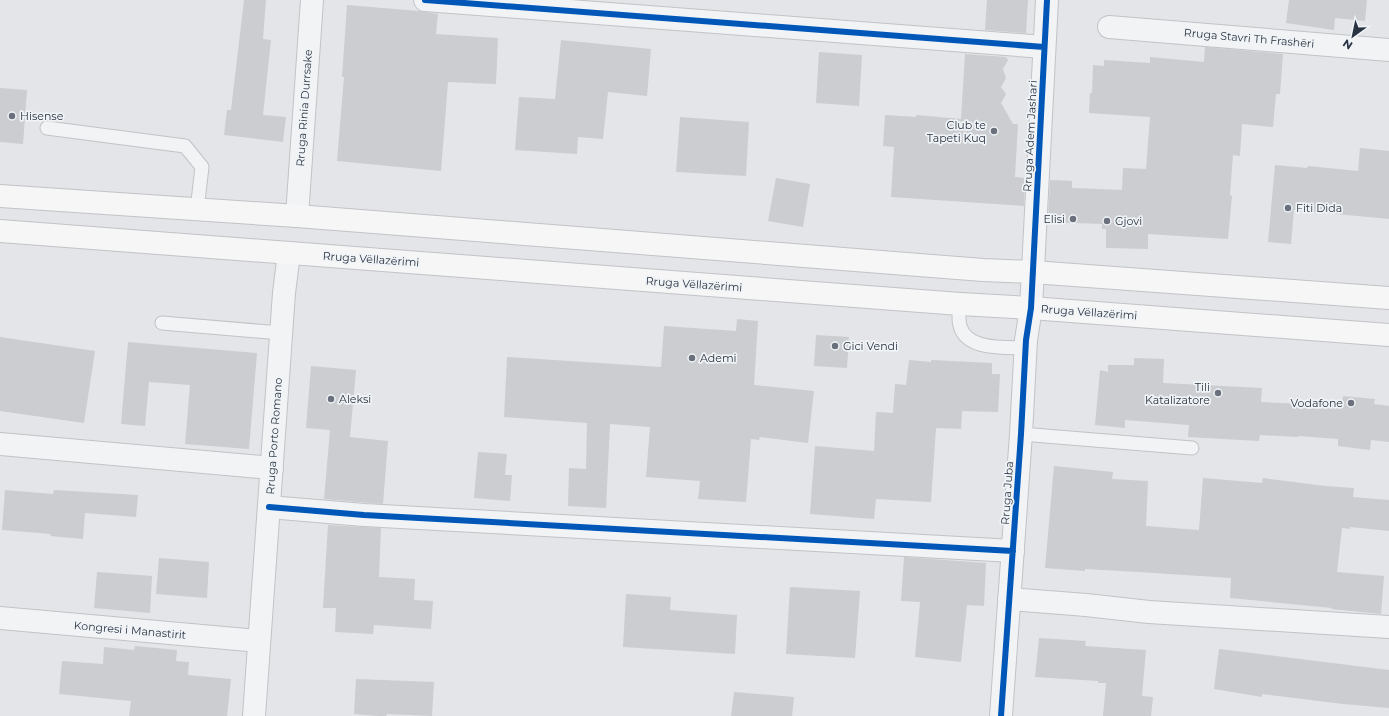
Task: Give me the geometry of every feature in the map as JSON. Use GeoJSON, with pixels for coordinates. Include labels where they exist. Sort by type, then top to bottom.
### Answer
{"type":"FeatureCollection","features":[{"type":"Feature","properties":{"kind":"main road"},"geometry":{"type":"LineString","coordinates":[[0,196],[297,216],[944,267],[1389,298]]}},
{"type":"Feature","properties":{"kind":"main road","name":"Rruga Vëllazërimi"},"geometry":{"type":"LineString","coordinates":[[0,231],[1389,335]]}},
{"type":"Feature","properties":{"kind":"street","name":"Rruga Rinia Durrsake"},"geometry":{"type":"LineString","coordinates":[[297,216],[312,0]]}},
{"type":"Feature","properties":{"kind":"street"},"geometry":{"type":"LineString","coordinates":[[424,0],[1044,47]]}},
{"type":"Feature","properties":{"kind":"street","name":"Rruga Adem Jashari"},"geometry":{"type":"LineString","coordinates":[[1033,272],[1047,0]]}},
{"type":"Feature","properties":{"kind":"street","name":"Rruga Stavri Th Frashëri"},"geometry":{"type":"LineString","coordinates":[[1109,27],[1389,50]]}},
{"type":"Feature","properties":{"kind":"street","name":"Rruga Porto Romano"},"geometry":{"type":"LineString","coordinates":[[254,716],[281,333],[289,253]]}},
{"type":"Feature","properties":{"kind":"street","name":"Rruga Juba"},"geometry":{"type":"LineString","coordinates":[[1001,716],[1026,348],[1031,308],[1033,272]]}},
{"type":"Feature","properties":{"kind":"street"},"geometry":{"type":"LineString","coordinates":[[0,444],[272,468]]}},
{"type":"Feature","properties":{"kind":"street"},"geometry":{"type":"LineString","coordinates":[[269,507],[372,515],[1013,552]]}},
{"type":"Feature","properties":{"kind":"street"},"geometry":{"type":"LineString","coordinates":[[1009,599],[1149,612],[1389,627]]}},
{"type":"Feature","properties":{"kind":"street","name":"Kongresi i Manastirit"},"geometry":{"type":"LineString","coordinates":[[0,618],[259,641]]}},
{"type":"Feature","properties":{"kind":"lane"},"geometry":{"type":"LineString","coordinates":[[47,128],[185,146],[202,167],[196,210]]}},
{"type":"Feature","properties":{"kind":"lane"},"geometry":{"type":"LineString","coordinates":[[960,304],[960,327],[970,340],[978,344],[1026,348]]}},
{"type":"Feature","properties":{"kind":"lane"},"geometry":{"type":"LineString","coordinates":[[162,323],[281,333]]}},
{"type":"Feature","properties":{"kind":"lane"},"geometry":{"type":"LineString","coordinates":[[1021,434],[1192,448]]}},
{"type":"Feature","properties":{"kind":"building"},"geometry":{"type":"Polygon","coordinates":[[[244,0],[266,0],[263,39],[271,40],[263,115],[286,117],[283,142],[224,135],[227,110],[231,110],[244,0]]]}},
{"type":"Feature","properties":{"kind":"building"},"geometry":{"type":"Polygon","coordinates":[[[987,0],[1028,0],[1026,33],[985,30],[987,0]]]}},
{"type":"Feature","properties":{"kind":"building"},"geometry":{"type":"Polygon","coordinates":[[[1289,0],[1367,0],[1365,21],[1335,18],[1334,30],[1286,23],[1289,0]]]}},
{"type":"Feature","properties":{"kind":"building"},"geometry":{"type":"Polygon","coordinates":[[[347,5],[438,14],[436,34],[498,38],[496,84],[448,82],[441,171],[337,161],[344,77],[342,77],[347,5]]]}},
{"type":"Feature","properties":{"kind":"building"},"geometry":{"type":"Polygon","coordinates":[[[561,40],[651,49],[647,96],[608,92],[603,139],[578,137],[577,154],[515,150],[519,97],[555,99],[561,40]]]}},
{"type":"Feature","properties":{"kind":"building"},"geometry":{"type":"Polygon","coordinates":[[[1205,47],[1283,54],[1280,94],[1276,94],[1273,127],[1242,124],[1240,156],[1233,155],[1230,195],[1232,196],[1228,239],[1148,234],[1148,249],[1106,248],[1106,229],[1102,229],[1102,224],[1048,222],[1050,180],[1072,181],[1072,188],[1122,190],[1123,168],[1146,169],[1150,117],[1089,113],[1090,93],[1092,93],[1093,65],[1104,66],[1104,60],[1150,63],[1150,57],[1204,62],[1205,47]]]}},
{"type":"Feature","properties":{"kind":"building"},"geometry":{"type":"Polygon","coordinates":[[[819,52],[862,55],[859,106],[816,103],[819,52]]]}},
{"type":"Feature","properties":{"kind":"building"},"geometry":{"type":"Polygon","coordinates":[[[965,54],[1006,57],[1008,60],[1003,69],[1006,78],[1001,87],[1006,94],[1001,103],[1013,124],[1018,124],[1015,177],[1025,178],[1024,206],[891,197],[894,147],[883,146],[885,115],[916,117],[916,115],[961,119],[965,54]]]}},
{"type":"Feature","properties":{"kind":"building","name":"Hisense"},"geometry":{"type":"Polygon","coordinates":[[[0,88],[27,90],[23,144],[0,142],[0,88]]]}},
{"type":"Feature","properties":{"kind":"building"},"geometry":{"type":"Polygon","coordinates":[[[680,117],[749,122],[746,176],[676,172],[680,117]]]}},
{"type":"Feature","properties":{"kind":"building"},"geometry":{"type":"Polygon","coordinates":[[[1360,148],[1389,151],[1389,219],[1294,210],[1291,244],[1268,242],[1275,165],[1307,168],[1308,166],[1358,171],[1360,148]]]}},
{"type":"Feature","properties":{"kind":"building"},"geometry":{"type":"Polygon","coordinates":[[[776,178],[810,184],[803,227],[768,221],[776,178]]]}},
{"type":"Feature","properties":{"kind":"building"},"geometry":{"type":"Polygon","coordinates":[[[737,319],[758,321],[754,385],[814,391],[808,443],[760,437],[759,440],[751,439],[746,502],[698,499],[700,481],[646,477],[650,427],[610,424],[606,508],[568,506],[569,468],[586,469],[587,423],[504,417],[507,357],[661,367],[664,326],[736,331],[737,319]]]}},
{"type":"Feature","properties":{"kind":"building"},"geometry":{"type":"Polygon","coordinates":[[[816,335],[849,337],[847,368],[814,366],[816,335]]]}},
{"type":"Feature","properties":{"kind":"building"},"geometry":{"type":"Polygon","coordinates":[[[0,337],[95,351],[84,423],[0,411],[0,337]]]}},
{"type":"Feature","properties":{"kind":"building"},"geometry":{"type":"Polygon","coordinates":[[[128,342],[257,353],[249,449],[185,444],[190,385],[149,382],[145,426],[121,424],[128,342]]]}},
{"type":"Feature","properties":{"kind":"building"},"geometry":{"type":"Polygon","coordinates":[[[1134,358],[1164,359],[1163,383],[1262,388],[1261,402],[1304,404],[1305,400],[1342,403],[1343,396],[1375,399],[1374,404],[1389,406],[1389,442],[1371,440],[1370,450],[1338,446],[1338,439],[1299,436],[1260,435],[1259,441],[1188,437],[1189,425],[1125,420],[1125,428],[1095,425],[1100,370],[1108,372],[1108,365],[1134,365],[1134,358]]]}},
{"type":"Feature","properties":{"kind":"building"},"geometry":{"type":"Polygon","coordinates":[[[909,360],[931,362],[931,360],[992,363],[992,374],[1000,374],[998,412],[962,411],[961,429],[936,428],[931,502],[876,499],[874,519],[810,514],[815,446],[874,451],[876,412],[893,413],[895,384],[906,385],[909,360]]]}},
{"type":"Feature","properties":{"kind":"building"},"geometry":{"type":"Polygon","coordinates":[[[311,366],[356,370],[350,437],[388,441],[383,504],[324,499],[330,430],[306,428],[311,366]]]}},
{"type":"Feature","properties":{"kind":"building"},"geometry":{"type":"Polygon","coordinates":[[[478,452],[507,454],[505,475],[512,475],[510,501],[474,498],[478,452]]]}},
{"type":"Feature","properties":{"kind":"building"},"geometry":{"type":"Polygon","coordinates":[[[1054,466],[1113,472],[1112,479],[1148,481],[1146,526],[1199,530],[1203,478],[1262,483],[1263,478],[1354,488],[1353,497],[1389,500],[1389,531],[1350,527],[1350,529],[1342,528],[1337,572],[1384,576],[1381,614],[1230,598],[1231,578],[1045,568],[1054,466]]]}},
{"type":"Feature","properties":{"kind":"building"},"geometry":{"type":"Polygon","coordinates":[[[5,490],[53,494],[54,490],[138,495],[136,517],[85,513],[83,539],[50,536],[51,534],[2,530],[5,490]]]}},
{"type":"Feature","properties":{"kind":"building"},"geometry":{"type":"Polygon","coordinates":[[[328,525],[381,528],[379,577],[415,579],[414,600],[433,601],[431,629],[374,625],[373,634],[335,632],[336,608],[323,608],[328,525]]]}},
{"type":"Feature","properties":{"kind":"building"},"geometry":{"type":"Polygon","coordinates":[[[904,557],[986,563],[984,606],[967,605],[961,662],[915,657],[920,602],[901,601],[904,557]]]}},
{"type":"Feature","properties":{"kind":"building"},"geometry":{"type":"Polygon","coordinates":[[[159,558],[209,562],[207,598],[156,594],[159,558]]]}},
{"type":"Feature","properties":{"kind":"building"},"geometry":{"type":"Polygon","coordinates":[[[97,572],[152,576],[150,613],[94,608],[97,572]]]}},
{"type":"Feature","properties":{"kind":"building"},"geometry":{"type":"Polygon","coordinates":[[[790,587],[860,591],[855,658],[786,654],[790,587]]]}},
{"type":"Feature","properties":{"kind":"building"},"geometry":{"type":"Polygon","coordinates":[[[626,594],[671,597],[670,610],[737,615],[735,654],[623,647],[626,594]]]}},
{"type":"Feature","properties":{"kind":"building"},"geometry":{"type":"Polygon","coordinates":[[[1039,638],[1086,641],[1085,646],[1146,650],[1142,696],[1153,697],[1151,716],[1103,716],[1106,683],[1098,683],[1098,681],[1035,677],[1039,638]]]}},
{"type":"Feature","properties":{"kind":"building"},"geometry":{"type":"Polygon","coordinates":[[[135,646],[177,650],[176,661],[189,662],[188,675],[231,679],[227,716],[129,716],[131,701],[59,694],[62,661],[103,664],[104,647],[134,650],[135,646]]]}},
{"type":"Feature","properties":{"kind":"building"},"geometry":{"type":"Polygon","coordinates":[[[1219,649],[1389,670],[1389,708],[1262,694],[1262,697],[1214,689],[1219,649]]]}},
{"type":"Feature","properties":{"kind":"building"},"geometry":{"type":"Polygon","coordinates":[[[356,679],[434,682],[432,716],[387,714],[386,716],[378,716],[354,714],[356,679]]]}},
{"type":"Feature","properties":{"kind":"building"},"geometry":{"type":"Polygon","coordinates":[[[734,692],[794,697],[792,716],[731,716],[734,692]]]}},
{"type":"Feature","properties":{"kind":"cycle path"},"geometry":{"type":"LineString","coordinates":[[425,0],[1044,47]]}},
{"type":"Feature","properties":{"kind":"cycle path"},"geometry":{"type":"LineString","coordinates":[[1001,716],[1021,434],[1026,340],[1031,308],[1047,0]]}},
{"type":"Feature","properties":{"kind":"cycle path"},"geometry":{"type":"LineString","coordinates":[[269,507],[364,515],[1013,551]]}},
{"type":"Feature","properties":{"kind":"place","name":"Hisense"},"geometry":{"type":"Point","coordinates":[12,116]}},
{"type":"Feature","properties":{"kind":"place","name":"Club te Tapeti Kuq"},"geometry":{"type":"Point","coordinates":[994,131]}},
{"type":"Feature","properties":{"kind":"place","name":"Fiti Dida"},"geometry":{"type":"Point","coordinates":[1288,208]}},
{"type":"Feature","properties":{"kind":"place","name":"Elisi"},"geometry":{"type":"Point","coordinates":[1073,219]}},
{"type":"Feature","properties":{"kind":"place","name":"Gjovi"},"geometry":{"type":"Point","coordinates":[1107,221]}},
{"type":"Feature","properties":{"kind":"place","name":"Gici Vendi"},"geometry":{"type":"Point","coordinates":[835,346]}},
{"type":"Feature","properties":{"kind":"place","name":"Ademi"},"geometry":{"type":"Point","coordinates":[692,358]}},
{"type":"Feature","properties":{"kind":"place","name":"Tili Katalizatore"},"geometry":{"type":"Point","coordinates":[1218,393]}},
{"type":"Feature","properties":{"kind":"place","name":"Aleksi"},"geometry":{"type":"Point","coordinates":[331,399]}},
{"type":"Feature","properties":{"kind":"place","name":"Vodafone"},"geometry":{"type":"Point","coordinates":[1351,403]}}]}
